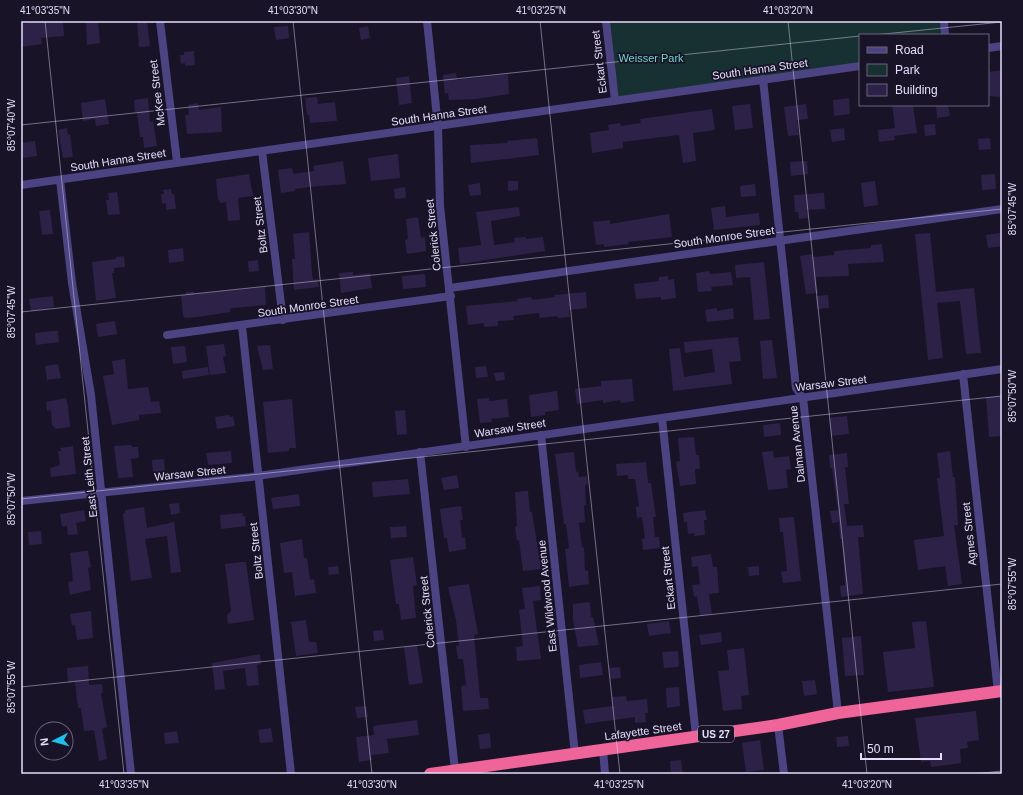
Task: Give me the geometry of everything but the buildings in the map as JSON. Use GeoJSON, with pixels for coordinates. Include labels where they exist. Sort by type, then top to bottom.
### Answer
{"type":"FeatureCollection","features":[{"type":"Feature","properties":{"kind":"highway","name":"Lafayette Street"},"geometry":{"type":"LineString","coordinates":[[430,774],[778,725],[838,713],[1000,691]]}},
{"type":"Feature","properties":{"kind":"street","name":"McKee Street"},"geometry":{"type":"LineString","coordinates":[[160,21],[177,162]]}},
{"type":"Feature","properties":{"kind":"street","name":"Colerick Street"},"geometry":{"type":"LineString","coordinates":[[427,21],[438,127],[440,206],[451,292],[466,447]]}},
{"type":"Feature","properties":{"kind":"street","name":"Eckart Street"},"geometry":{"type":"LineString","coordinates":[[606,21],[615,100]]}},
{"type":"Feature","properties":{"kind":"street"},"geometry":{"type":"LineString","coordinates":[[944,21],[945,34]]}},
{"type":"Feature","properties":{"kind":"street"},"geometry":{"type":"LineString","coordinates":[[989,48],[1002,46]]}},
{"type":"Feature","properties":{"kind":"street","name":"South Hanna Street"},"geometry":{"type":"LineString","coordinates":[[21,185],[859,66]]}},
{"type":"Feature","properties":{"kind":"street","name":"Dalman Avenue"},"geometry":{"type":"LineString","coordinates":[[763,79],[796,388],[803,398],[838,713]]}},
{"type":"Feature","properties":{"kind":"street","name":"Boltz Street"},"geometry":{"type":"LineString","coordinates":[[262,151],[282,320]]}},
{"type":"Feature","properties":{"kind":"street","name":"East Leith Street"},"geometry":{"type":"LineString","coordinates":[[60,180],[72,283],[92,395],[131,774]]}},
{"type":"Feature","properties":{"kind":"street","name":"South Monroe Street"},"geometry":{"type":"LineString","coordinates":[[168,335],[282,320],[781,240],[1002,209]]}},
{"type":"Feature","properties":{"kind":"street","name":"Boltz Street"},"geometry":{"type":"LineString","coordinates":[[242,326],[291,774]]}},
{"type":"Feature","properties":{"kind":"street","name":"Warsaw Street"},"geometry":{"type":"LineString","coordinates":[[21,501],[259,476],[420,452],[466,447],[541,435],[882,388],[1002,369]]}},
{"type":"Feature","properties":{"kind":"street","name":"Agnes Street"},"geometry":{"type":"LineString","coordinates":[[963,374],[1000,691]]}},
{"type":"Feature","properties":{"kind":"street","name":"Eckart Street"},"geometry":{"type":"LineString","coordinates":[[662,418],[696,736]]}},
{"type":"Feature","properties":{"kind":"street","name":"East Wildwood Avenue"},"geometry":{"type":"LineString","coordinates":[[541,435],[575,754]]}},
{"type":"Feature","properties":{"kind":"street","name":"Colerick Street"},"geometry":{"type":"LineString","coordinates":[[420,452],[455,770]]}},
{"type":"Feature","properties":{"kind":"street"},"geometry":{"type":"LineString","coordinates":[[778,725],[784,774]]}},
{"type":"Feature","properties":{"kind":"street"},"geometry":{"type":"LineString","coordinates":[[603,750],[605,774]]}},
{"type":"Feature","properties":{"kind":"green space","name":"Weisser Park"},"geometry":{"type":"Polygon","coordinates":[[[606,21],[944,21],[945,34],[859,34],[859,66],[615,101],[606,21]]]}}]}
